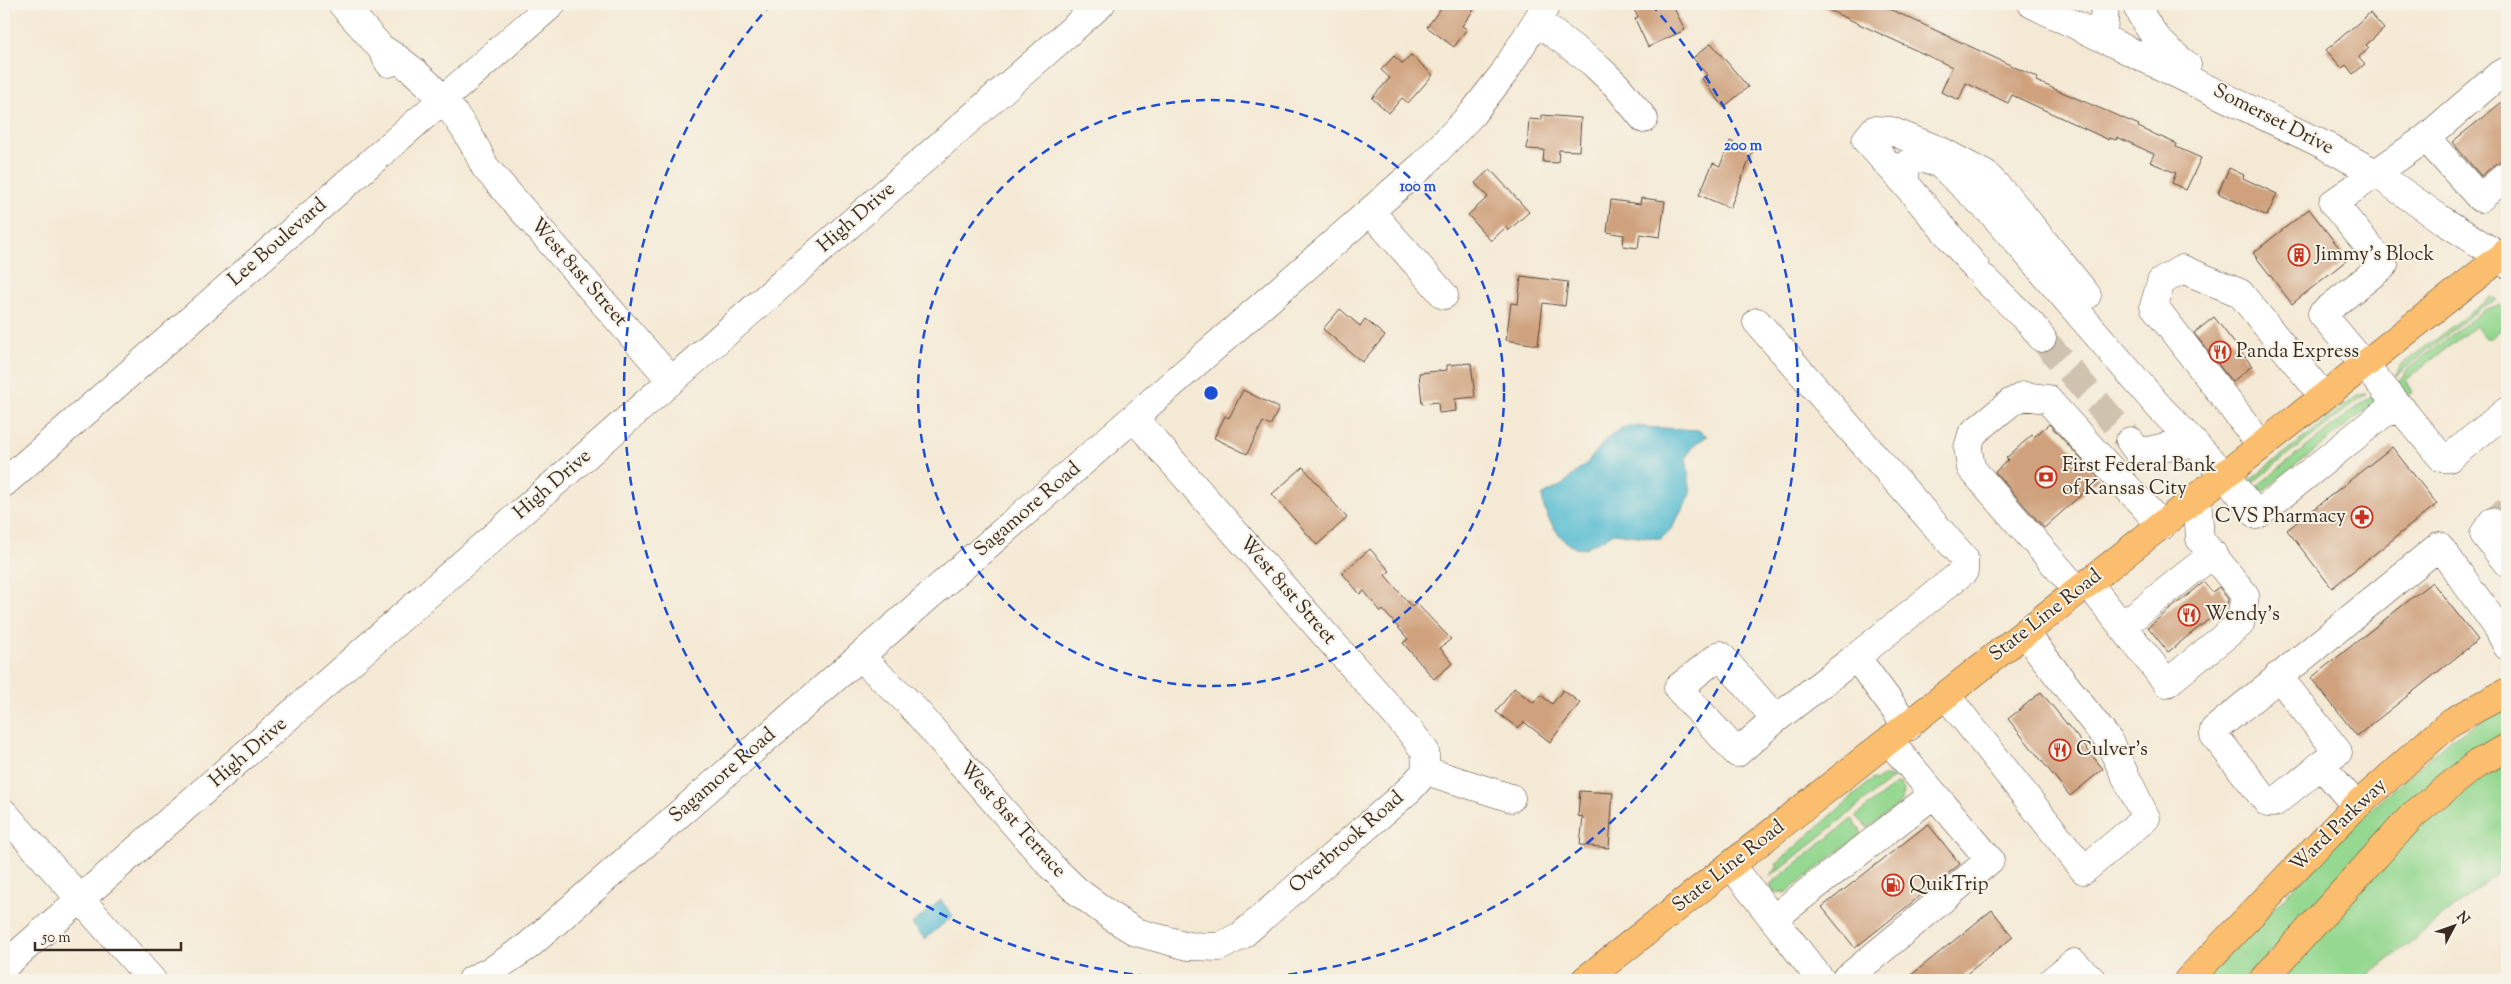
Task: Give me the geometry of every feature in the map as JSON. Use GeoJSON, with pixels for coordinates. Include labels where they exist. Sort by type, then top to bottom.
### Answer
{"type":"FeatureCollection","features":[{"type":"Feature","properties":{"kind":"main road","name":"State Line Road"},"geometry":{"type":"LineString","coordinates":[[1586,980],[2162,526],[2323,396],[2505,258]]}},
{"type":"Feature","properties":{"kind":"main road","name":"Ward Parkway"},"geometry":{"type":"LineString","coordinates":[[2188,980],[2356,806],[2451,722],[2507,692]]}},
{"type":"Feature","properties":{"kind":"main road"},"geometry":{"type":"LineString","coordinates":[[2262,980],[2413,815],[2478,763],[2507,748]]}},
{"type":"Feature","properties":{"kind":"street","name":"West 81st Street"},"geometry":{"type":"LineString","coordinates":[[342,4],[381,48],[392,69],[435,107],[468,157],[485,166],[671,380]]}},
{"type":"Feature","properties":{"kind":"street","name":"Lee Boulevard"},"geometry":{"type":"LineString","coordinates":[[4,483],[552,4]]}},
{"type":"Feature","properties":{"kind":"street","name":"High Drive"},"geometry":{"type":"LineString","coordinates":[[4,966],[80,897],[196,799],[671,380],[1102,4]]}},
{"type":"Feature","properties":{"kind":"street","name":"Somerset Drive"},"geometry":{"type":"LineString","coordinates":[[2032,4],[2225,96],[2377,174],[2453,227],[2505,258]]}},
{"type":"Feature","properties":{"kind":"street"},"geometry":{"type":"LineString","coordinates":[[2103,37],[2105,4]]}},
{"type":"Feature","properties":{"kind":"street"},"geometry":{"type":"LineString","coordinates":[[2136,4],[2154,38],[2168,52],[2225,96]]}},
{"type":"Feature","properties":{"kind":"street"},"geometry":{"type":"LineString","coordinates":[[1542,12],[1617,86],[1644,120]]}},
{"type":"Feature","properties":{"kind":"street","name":"Sagamore Road"},"geometry":{"type":"LineString","coordinates":[[472,980],[494,970],[528,946],[1423,165],[1472,114],[1504,73],[1542,12]]}},
{"type":"Feature","properties":{"kind":"street"},"geometry":{"type":"LineString","coordinates":[[2507,71],[2500,74],[2426,138],[2333,203],[2384,265],[2322,314],[2439,455],[2446,458],[2507,411]]}},
{"type":"Feature","properties":{"kind":"street"},"geometry":{"type":"LineString","coordinates":[[2042,338],[2032,325],[1980,274],[1905,183],[1866,140],[1874,130],[1891,131],[1941,151],[1986,175],[2011,201],[2136,356],[2194,424],[2195,445]]}},
{"type":"Feature","properties":{"kind":"street"},"geometry":{"type":"LineString","coordinates":[[2426,138],[2480,198]]}},
{"type":"Feature","properties":{"kind":"street"},"geometry":{"type":"LineString","coordinates":[[1905,183],[1906,165],[1918,155],[1940,164],[1994,215],[2160,408],[2225,475],[2257,516],[2384,413],[2402,409]]}},
{"type":"Feature","properties":{"kind":"street"},"geometry":{"type":"LineString","coordinates":[[2453,227],[2480,198],[2507,176]]}},
{"type":"Feature","properties":{"kind":"street"},"geometry":{"type":"LineString","coordinates":[[1370,211],[1444,295]]}},
{"type":"Feature","properties":{"kind":"street"},"geometry":{"type":"LineString","coordinates":[[2261,445],[2154,306],[2161,282],[2182,269],[2240,293],[2323,396]]}},
{"type":"Feature","properties":{"kind":"street"},"geometry":{"type":"LineString","coordinates":[[1757,322],[1964,558],[1964,571],[1776,719]]}},
{"type":"Feature","properties":{"kind":"street"},"geometry":{"type":"LineString","coordinates":[[2162,526],[2047,399],[2024,396],[2010,403],[1972,434],[1968,448],[1971,468],[2122,626],[2166,683],[2240,624],[2245,595],[2200,538],[2197,497]]}},
{"type":"Feature","properties":{"kind":"street"},"geometry":{"type":"LineString","coordinates":[[2160,408],[2160,428],[2141,446],[2195,445]]}},
{"type":"Feature","properties":{"kind":"street","name":"West 81st Street"},"geometry":{"type":"LineString","coordinates":[[1134,418],[1410,731],[1425,751],[1426,771]]}},
{"type":"Feature","properties":{"kind":"street"},"geometry":{"type":"LineString","coordinates":[[2492,522],[2484,534],[2507,563]]}},
{"type":"Feature","properties":{"kind":"street"},"geometry":{"type":"LineString","coordinates":[[2329,759],[2274,803],[2268,803],[2214,735],[2216,726],[2439,546],[2498,628],[2507,646]]}},
{"type":"Feature","properties":{"kind":"street"},"geometry":{"type":"LineString","coordinates":[[2122,626],[2213,554]]}},
{"type":"Feature","properties":{"kind":"street"},"geometry":{"type":"LineString","coordinates":[[1946,695],[2084,870],[2146,818],[2108,740],[2025,633]]}},
{"type":"Feature","properties":{"kind":"street","name":"West 81st Terrace"},"geometry":{"type":"LineString","coordinates":[[860,657],[909,703],[1051,866],[1077,891],[1136,932],[1188,946]]}},
{"type":"Feature","properties":{"kind":"street"},"geometry":{"type":"LineString","coordinates":[[1845,980],[1990,860],[1934,794],[1898,734],[1856,657]]}},
{"type":"Feature","properties":{"kind":"street"},"geometry":{"type":"LineString","coordinates":[[2278,676],[2356,806]]}},
{"type":"Feature","properties":{"kind":"street"},"geometry":{"type":"LineString","coordinates":[[1426,771],[1511,798]]}},
{"type":"Feature","properties":{"kind":"street","name":"Overbrook Road"},"geometry":{"type":"LineString","coordinates":[[1188,946],[1219,947],[1242,935],[1410,789],[1426,771]]}},
{"type":"Feature","properties":{"kind":"street"},"geometry":{"type":"LineString","coordinates":[[1773,919],[1934,794]]}},
{"type":"Feature","properties":{"kind":"street"},"geometry":{"type":"LineString","coordinates":[[4,812],[152,980]]}},
{"type":"Feature","properties":{"kind":"street"},"geometry":{"type":"LineString","coordinates":[[1731,865],[1821,980]]}},
{"type":"Feature","properties":{"kind":"street"},"geometry":{"type":"LineString","coordinates":[[2053,980],[2074,963],[2092,980]]}},
{"type":"Feature","properties":{"kind":"green space"},"geometry":{"type":"Polygon","coordinates":[[[2491,297],[2497,300],[2483,306],[2394,377],[2401,365],[2491,297]]]}},
{"type":"Feature","properties":{"kind":"green space"},"geometry":{"type":"Polygon","coordinates":[[[2501,305],[2507,313],[2507,328],[2505,326],[2491,338],[2486,338],[2475,326],[2406,380],[2413,392],[2410,394],[2404,393],[2397,383],[2409,368],[2485,309],[2501,305]]]}},
{"type":"Feature","properties":{"kind":"green space"},"geometry":{"type":"Polygon","coordinates":[[[2366,394],[2248,485],[2249,481],[2358,395],[2366,394]]]}},
{"type":"Feature","properties":{"kind":"green space"},"geometry":{"type":"Polygon","coordinates":[[[2371,396],[2375,401],[2372,405],[2264,490],[2252,490],[2371,396]]]}},
{"type":"Feature","properties":{"kind":"green space"},"geometry":{"type":"Polygon","coordinates":[[[2507,707],[2507,734],[2372,840],[2245,980],[2205,980],[2354,824],[2449,740],[2507,707]]]}},
{"type":"Feature","properties":{"kind":"green space"},"geometry":{"type":"Polygon","coordinates":[[[2507,763],[2507,865],[2363,980],[2281,980],[2358,890],[2413,833],[2442,807],[2474,783],[2507,763]]]}},
{"type":"Feature","properties":{"kind":"green space"},"geometry":{"type":"Polygon","coordinates":[[[1884,776],[1894,777],[1770,877],[1778,866],[1776,864],[1873,779],[1875,781],[1884,776]]]}},
{"type":"Feature","properties":{"kind":"green space"},"geometry":{"type":"Polygon","coordinates":[[[1900,783],[1904,790],[1902,801],[1868,828],[1856,816],[1896,784],[1900,783]]]}},
{"type":"Feature","properties":{"kind":"green space"},"geometry":{"type":"Polygon","coordinates":[[[1852,819],[1860,829],[1861,834],[1787,892],[1775,893],[1771,890],[1770,886],[1773,882],[1852,819]]]}},
{"type":"Feature","properties":{"kind":"water"},"geometry":{"type":"Polygon","coordinates":[[[1627,426],[1698,430],[1707,436],[1696,444],[1686,457],[1691,494],[1672,528],[1661,539],[1614,533],[1583,549],[1571,546],[1550,522],[1544,509],[1543,495],[1562,485],[1588,462],[1606,439],[1627,426]]]}},
{"type":"Feature","properties":{"kind":"water"},"geometry":{"type":"Polygon","coordinates":[[[941,900],[953,916],[925,939],[912,924],[941,900]]]}},
{"type":"Feature","properties":{"kind":"building"},"geometry":{"type":"Polygon","coordinates":[[[1444,4],[1478,4],[1462,26],[1467,29],[1454,47],[1427,27],[1444,4]]]}},
{"type":"Feature","properties":{"kind":"building"},"geometry":{"type":"Polygon","coordinates":[[[1631,4],[1672,4],[1685,30],[1648,47],[1635,19],[1638,17],[1631,4]]]}},
{"type":"Feature","properties":{"kind":"building"},"geometry":{"type":"Polygon","coordinates":[[[1816,4],[1879,4],[2038,78],[2036,81],[2139,125],[2138,127],[2177,144],[2176,147],[2201,158],[2186,190],[2172,183],[2176,173],[2150,162],[2154,154],[2117,137],[2116,140],[2110,138],[2109,140],[2012,95],[2008,103],[1966,83],[1959,100],[1941,92],[1952,67],[1816,4]]]}},
{"type":"Feature","properties":{"kind":"building"},"geometry":{"type":"Polygon","coordinates":[[[2370,13],[2384,29],[2366,45],[2369,48],[2359,57],[2365,64],[2353,74],[2346,65],[2342,68],[2326,50],[2370,13]]]}},
{"type":"Feature","properties":{"kind":"building"},"geometry":{"type":"Polygon","coordinates":[[[1711,43],[1748,87],[1724,107],[1702,79],[1707,75],[1693,58],[1711,43]]]}},
{"type":"Feature","properties":{"kind":"building"},"geometry":{"type":"Polygon","coordinates":[[[1411,55],[1433,75],[1408,103],[1402,98],[1389,113],[1372,98],[1390,78],[1381,70],[1394,56],[1403,64],[1411,55]]]}},
{"type":"Feature","properties":{"kind":"building"},"geometry":{"type":"Polygon","coordinates":[[[2507,98],[2507,155],[2481,176],[2452,142],[2507,98]]]}},
{"type":"Feature","properties":{"kind":"building"},"geometry":{"type":"Polygon","coordinates":[[[1542,115],[1581,118],[1579,151],[1559,150],[1558,163],[1543,162],[1544,150],[1527,149],[1529,119],[1542,120],[1542,115]]]}},
{"type":"Feature","properties":{"kind":"building"},"geometry":{"type":"Polygon","coordinates":[[[1730,141],[1753,151],[1730,208],[1699,195],[1713,163],[1720,166],[1730,141]]]}},
{"type":"Feature","properties":{"kind":"building"},"geometry":{"type":"Polygon","coordinates":[[[2229,168],[2244,175],[2243,178],[2277,194],[2267,216],[2218,193],[2229,168]]]}},
{"type":"Feature","properties":{"kind":"building"},"geometry":{"type":"Polygon","coordinates":[[[1490,169],[1529,212],[1508,231],[1506,227],[1491,241],[1468,215],[1488,197],[1475,183],[1490,169]]]}},
{"type":"Feature","properties":{"kind":"building"},"geometry":{"type":"Polygon","coordinates":[[[1641,198],[1665,201],[1660,237],[1640,234],[1638,248],[1623,246],[1624,235],[1607,232],[1611,200],[1640,204],[1641,198]]]}},
{"type":"Feature","properties":{"kind":"building","name":"Jimmy's Block"},"geometry":{"type":"Polygon","coordinates":[[[2309,209],[2348,259],[2292,304],[2253,253],[2309,209]]]}},
{"type":"Feature","properties":{"kind":"building"},"geometry":{"type":"Polygon","coordinates":[[[1521,276],[1568,282],[1565,306],[1543,303],[1538,345],[1506,340],[1511,303],[1518,304],[1521,276]]]}},
{"type":"Feature","properties":{"kind":"building"},"geometry":{"type":"Polygon","coordinates":[[[1340,309],[1360,326],[1365,319],[1385,336],[1362,362],[1323,329],[1340,309]]]}},
{"type":"Feature","properties":{"kind":"building","name":"Panda Express"},"geometry":{"type":"Polygon","coordinates":[[[2214,317],[2252,366],[2232,382],[2194,333],[2214,317]]]}},
{"type":"Feature","properties":{"kind":"building"},"geometry":{"type":"Polygon","coordinates":[[[1471,363],[1475,397],[1455,399],[1456,411],[1439,413],[1438,402],[1422,404],[1419,373],[1447,370],[1447,365],[1471,363]]]}},
{"type":"Feature","properties":{"kind":"building"},"geometry":{"type":"Polygon","coordinates":[[[1243,390],[1279,408],[1270,426],[1263,422],[1247,454],[1214,438],[1225,416],[1229,418],[1243,390]]]}},
{"type":"Feature","properties":{"kind":"building"},"geometry":{"type":"Polygon","coordinates":[[[2049,424],[2099,479],[2044,528],[1995,472],[2008,460],[2006,458],[2032,435],[2034,437],[2049,424]]]}},
{"type":"Feature","properties":{"kind":"building","name":"CVS Pharmacy"},"geometry":{"type":"Polygon","coordinates":[[[2392,447],[2437,504],[2332,588],[2287,530],[2392,447]]]}},
{"type":"Feature","properties":{"kind":"building"},"geometry":{"type":"Polygon","coordinates":[[[1303,467],[1347,518],[1317,545],[1272,494],[1303,467]]]}},
{"type":"Feature","properties":{"kind":"building"},"geometry":{"type":"Polygon","coordinates":[[[1370,549],[1390,571],[1385,575],[1411,606],[1416,603],[1451,639],[1440,648],[1453,663],[1434,679],[1403,643],[1408,639],[1383,610],[1381,612],[1364,591],[1360,594],[1342,573],[1370,549]]]}},
{"type":"Feature","properties":{"kind":"building","name":"Wendy's"},"geometry":{"type":"Polygon","coordinates":[[[2204,582],[2212,592],[2219,587],[2228,599],[2227,605],[2168,652],[2148,627],[2204,582]]]}},
{"type":"Feature","properties":{"kind":"building"},"geometry":{"type":"Polygon","coordinates":[[[2432,582],[2478,640],[2357,736],[2311,678],[2432,582]]]}},
{"type":"Feature","properties":{"kind":"building"},"geometry":{"type":"Polygon","coordinates":[[[1514,688],[1534,703],[1541,695],[1552,704],[1563,690],[1580,703],[1550,742],[1524,722],[1518,728],[1496,712],[1514,688]]]}},
{"type":"Feature","properties":{"kind":"building","name":"Culver's"},"geometry":{"type":"Polygon","coordinates":[[[2041,692],[2103,769],[2070,796],[2008,719],[2041,692]]]}},
{"type":"Feature","properties":{"kind":"building"},"geometry":{"type":"Polygon","coordinates":[[[1580,791],[1613,793],[1609,848],[1580,845],[1583,817],[1578,816],[1580,791]]]}},
{"type":"Feature","properties":{"kind":"building"},"geometry":{"type":"Polygon","coordinates":[[[1928,824],[1960,864],[1855,948],[1822,907],[1928,824]]]}},
{"type":"Feature","properties":{"kind":"building"},"geometry":{"type":"Polygon","coordinates":[[[1992,910],[2013,937],[1959,980],[1905,980],[1992,910]]]}},
{"type":"Feature","properties":{"kind":"tunnel"},"geometry":{"type":"LineString","coordinates":[[2042,338],[2130,441]]}},
{"type":"Feature","properties":{"kind":"tunnel"},"geometry":{"type":"LineString","coordinates":[[2492,522],[2507,511]]}},
{"type":"Feature","properties":{"kind":"place","name":"Jimmy's Block"},"geometry":{"type":"Point","coordinates":[2299,255]}},
{"type":"Feature","properties":{"kind":"place","name":"Panda Express"},"geometry":{"type":"Point","coordinates":[2220,352]}},
{"type":"Feature","properties":{"kind":"place","name":"First Federal Bank of Kansas City"},"geometry":{"type":"Point","coordinates":[2046,477]}},
{"type":"Feature","properties":{"kind":"place","name":"CVS Pharmacy"},"geometry":{"type":"Point","coordinates":[2362,517]}},
{"type":"Feature","properties":{"kind":"place","name":"Wendy's"},"geometry":{"type":"Point","coordinates":[2189,615]}},
{"type":"Feature","properties":{"kind":"place","name":"Culver's"},"geometry":{"type":"Point","coordinates":[2060,750]}},
{"type":"Feature","properties":{"kind":"place","name":"QuikTrip"},"geometry":{"type":"Point","coordinates":[1893,885]}}]}
